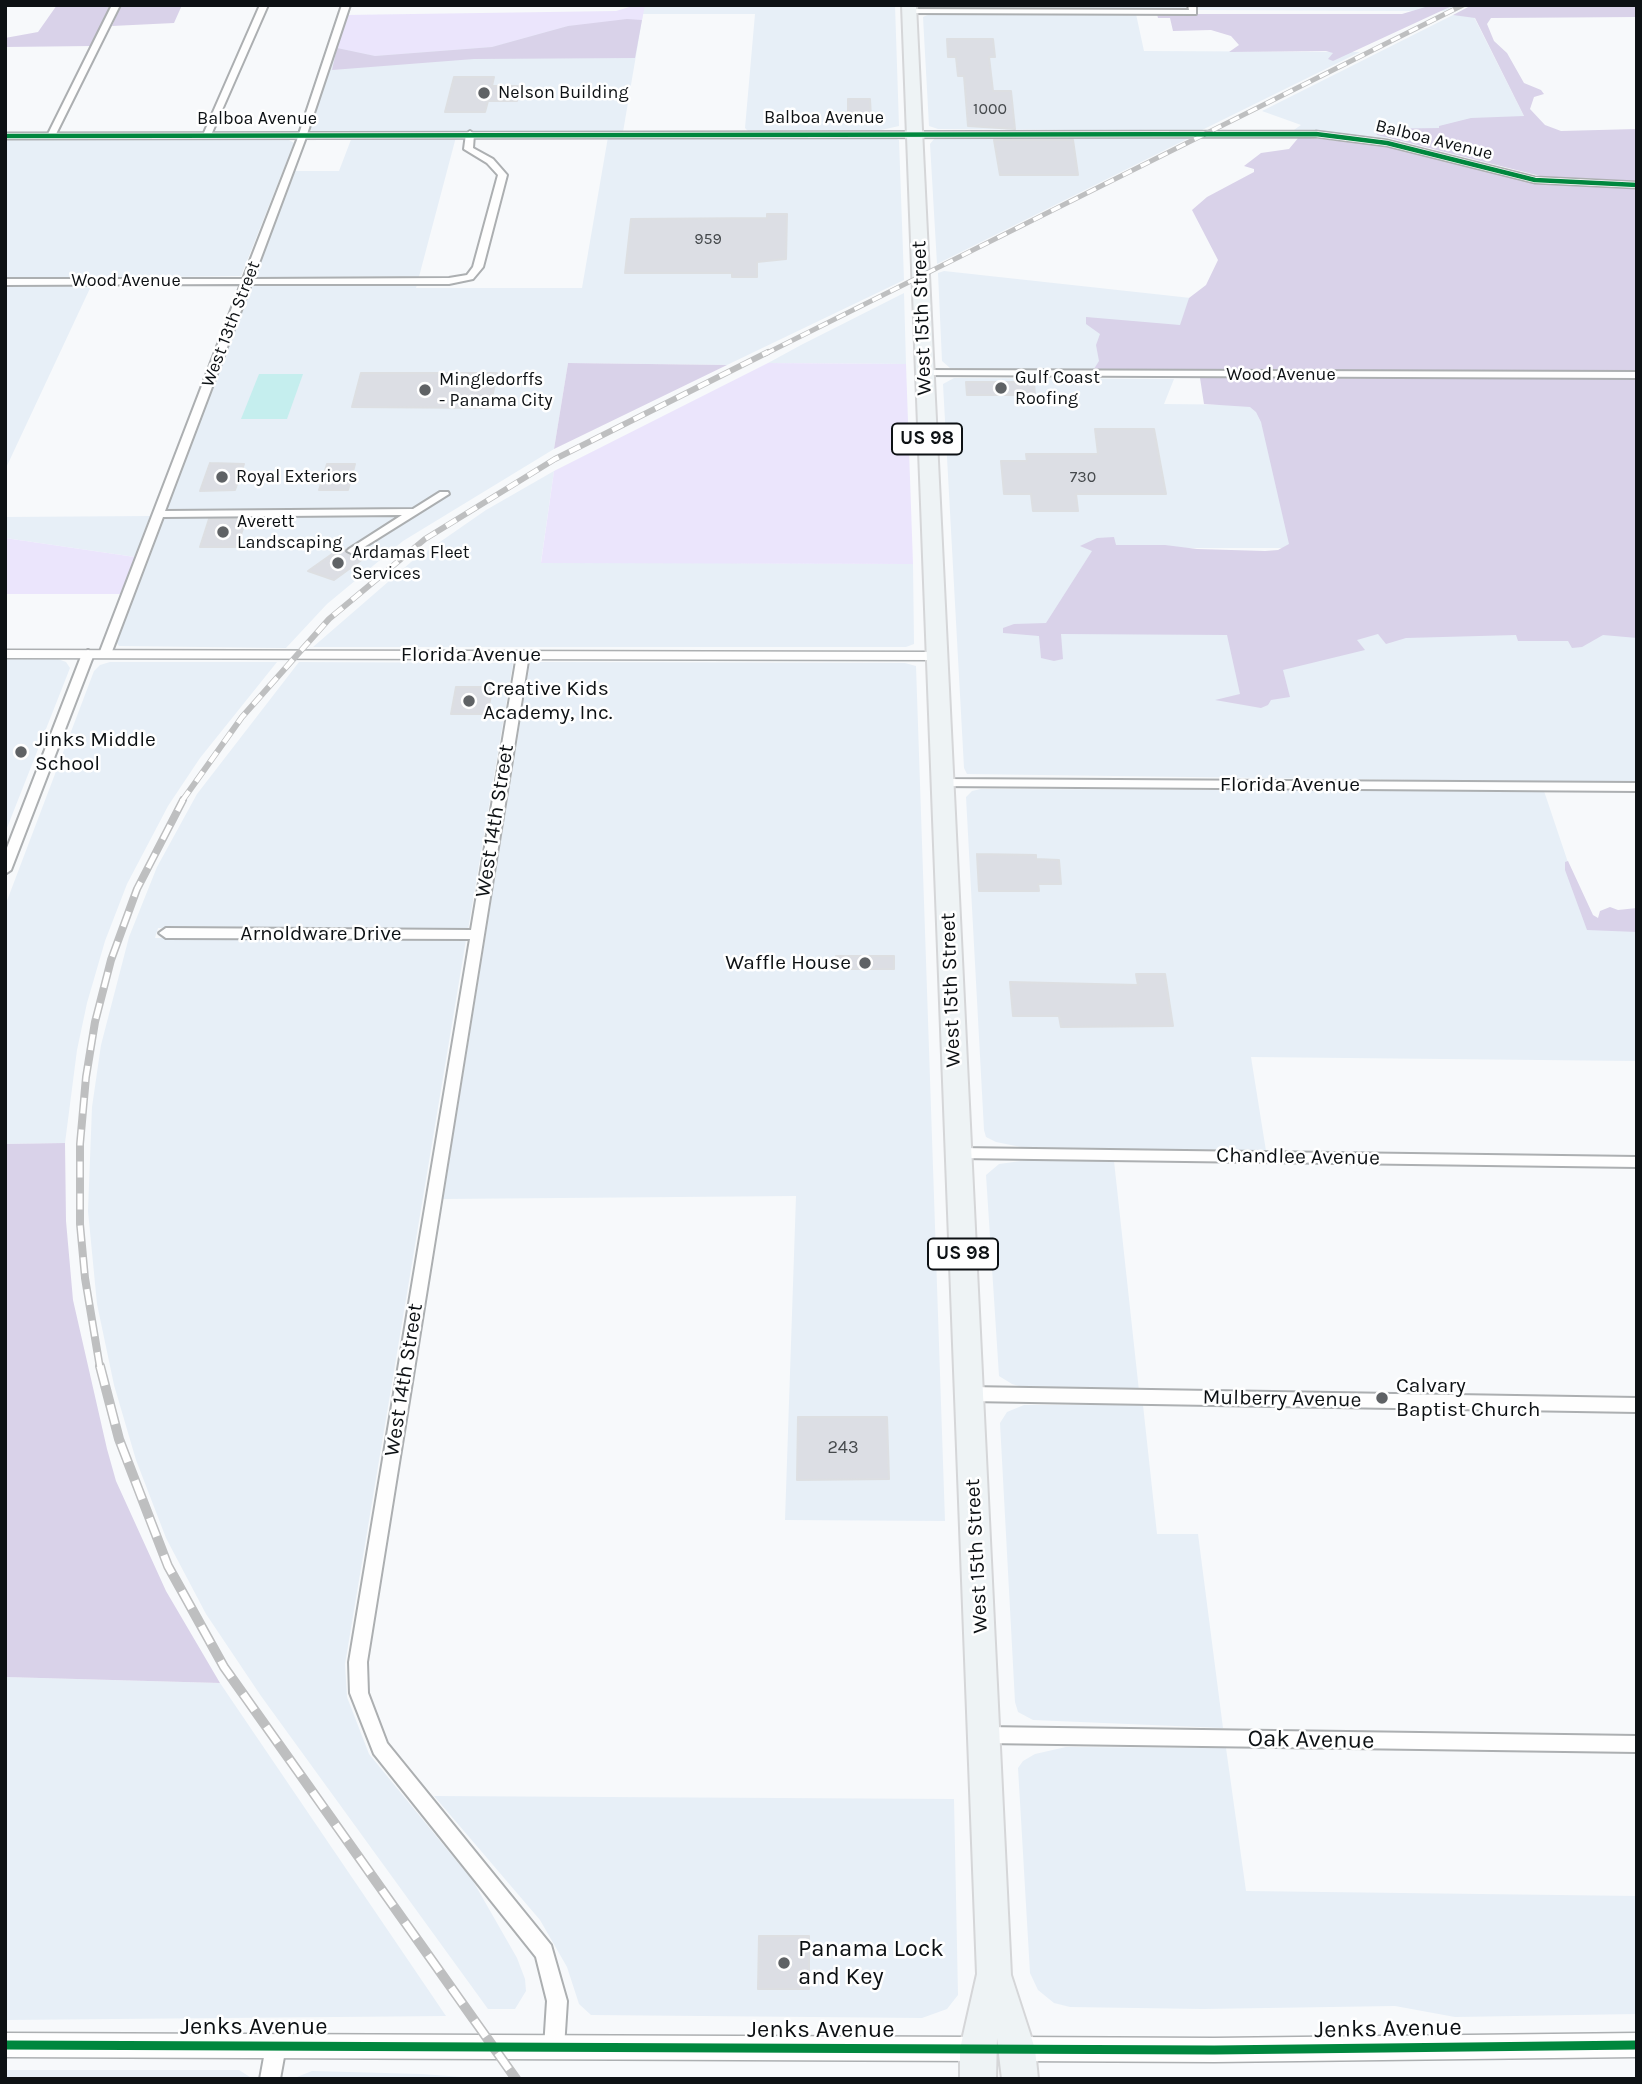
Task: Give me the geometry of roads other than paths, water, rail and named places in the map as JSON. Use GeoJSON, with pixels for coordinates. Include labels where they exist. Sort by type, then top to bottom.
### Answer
{"type":"FeatureCollection","features":[{"type":"Feature","properties":{"kind":"highway","name":"West 15th Street"},"geometry":{"type":"LineString","coordinates":[[909,8],[994,1974],[978,2064]]}},
{"type":"Feature","properties":{"kind":"highway","name":"West 15th Street"},"geometry":{"type":"LineString","coordinates":[[994,1974],[1019,2064]]}},
{"type":"Feature","properties":{"kind":"street"},"geometry":{"type":"LineString","coordinates":[[51,135],[116,5]]}},
{"type":"Feature","properties":{"kind":"street"},"geometry":{"type":"LineString","coordinates":[[208,135],[264,5]]}},
{"type":"Feature","properties":{"kind":"street","name":"West 13th Street"},"geometry":{"type":"LineString","coordinates":[[105,654],[303,135],[346,5]]}},
{"type":"Feature","properties":{"kind":"street"},"geometry":{"type":"LineString","coordinates":[[909,8],[1193,9]]}},
{"type":"Feature","properties":{"kind":"street","name":"Wood Avenue"},"geometry":{"type":"LineString","coordinates":[[5,282],[449,281],[470,277],[478,267],[503,175],[490,161],[468,149],[470,134]]}},
{"type":"Feature","properties":{"kind":"street","name":"Balboa Avenue"},"geometry":{"type":"LineString","coordinates":[[5,135],[1330,135],[1387,143],[1535,180],[1637,185]]}},
{"type":"Feature","properties":{"kind":"street","name":"Wood Avenue"},"geometry":{"type":"LineString","coordinates":[[924,373],[1637,375]]}},
{"type":"Feature","properties":{"kind":"street"},"geometry":{"type":"LineString","coordinates":[[353,551],[444,494]]}},
{"type":"Feature","properties":{"kind":"street"},"geometry":{"type":"LineString","coordinates":[[159,514],[415,512]]}},
{"type":"Feature","properties":{"kind":"street","name":"Florida Avenue"},"geometry":{"type":"LineString","coordinates":[[5,654],[937,656]]}},
{"type":"Feature","properties":{"kind":"street"},"geometry":{"type":"LineString","coordinates":[[5,870],[88,654]]}},
{"type":"Feature","properties":{"kind":"street","name":"West 14th Street"},"geometry":{"type":"LineString","coordinates":[[523,655],[358,1662],[359,1693],[380,1748],[457,1840],[544,1952],[557,2001],[554,2048]]}},
{"type":"Feature","properties":{"kind":"street","name":"Florida Avenue"},"geometry":{"type":"LineString","coordinates":[[943,783],[1637,787]]}},
{"type":"Feature","properties":{"kind":"street","name":"Arnoldware Drive"},"geometry":{"type":"LineString","coordinates":[[166,933],[476,935]]}},
{"type":"Feature","properties":{"kind":"street","name":"Chandlee Avenue"},"geometry":{"type":"LineString","coordinates":[[959,1153],[1637,1162]]}},
{"type":"Feature","properties":{"kind":"street","name":"Mulberry Avenue"},"geometry":{"type":"LineString","coordinates":[[969,1394],[1637,1405]]}},
{"type":"Feature","properties":{"kind":"street","name":"Oak Avenue"},"geometry":{"type":"LineString","coordinates":[[985,1735],[1637,1744]]}},
{"type":"Feature","properties":{"kind":"street","name":"Jenks Avenue"},"geometry":{"type":"LineString","coordinates":[[5,2045],[554,2048],[1019,2064],[1214,2050],[1637,2045]]}},
{"type":"Feature","properties":{"kind":"street"},"geometry":{"type":"LineString","coordinates":[[270,2079],[276,2046]]}},
{"type":"Feature","properties":{"kind":"water"},"geometry":{"type":"Polygon","coordinates":[[[259,374],[303,374],[287,419],[241,419],[259,374]]]}},
{"type":"Feature","properties":{"kind":"railway"},"geometry":{"type":"LineString","coordinates":[[765,354],[1463,5]]}},
{"type":"Feature","properties":{"kind":"railway"},"geometry":{"type":"LineString","coordinates":[[182,801],[242,717],[329,619],[425,539],[555,459],[768,352]]}},
{"type":"Feature","properties":{"kind":"railway"},"geometry":{"type":"LineString","coordinates":[[100,1368],[85,1278],[80,1224],[80,1144],[86,1077],[95,1022],[111,960],[137,889],[183,800]]}},
{"type":"Feature","properties":{"kind":"railway"},"geometry":{"type":"LineString","coordinates":[[100,1366],[119,1439],[168,1566],[224,1667],[516,2079]]}},
{"type":"Feature","properties":{"kind":"place","name":"Nelson Building"},"geometry":{"type":"Point","coordinates":[484,93]}},
{"type":"Feature","properties":{"kind":"place","name":"Gulf Coast Roofing"},"geometry":{"type":"Point","coordinates":[1001,388]}},
{"type":"Feature","properties":{"kind":"place","name":"Mingledorffs - Panama City"},"geometry":{"type":"Point","coordinates":[425,390]}},
{"type":"Feature","properties":{"kind":"place","name":"Royal Exteriors"},"geometry":{"type":"Point","coordinates":[222,477]}},
{"type":"Feature","properties":{"kind":"place","name":"Averett Landscaping"},"geometry":{"type":"Point","coordinates":[223,532]}},
{"type":"Feature","properties":{"kind":"place","name":"Ardamas Fleet Services"},"geometry":{"type":"Point","coordinates":[338,563]}},
{"type":"Feature","properties":{"kind":"place","name":"Creative Kids Academy, Inc."},"geometry":{"type":"Point","coordinates":[469,701]}},
{"type":"Feature","properties":{"kind":"place","name":"Jinks Middle School"},"geometry":{"type":"Point","coordinates":[21,752]}},
{"type":"Feature","properties":{"kind":"place","name":"Waffle House"},"geometry":{"type":"Point","coordinates":[865,963]}},
{"type":"Feature","properties":{"kind":"place","name":"Calvary Baptist Church"},"geometry":{"type":"Point","coordinates":[1382,1398]}},
{"type":"Feature","properties":{"kind":"place","name":"Panama Lock and Key"},"geometry":{"type":"Point","coordinates":[784,1963]}}]}
